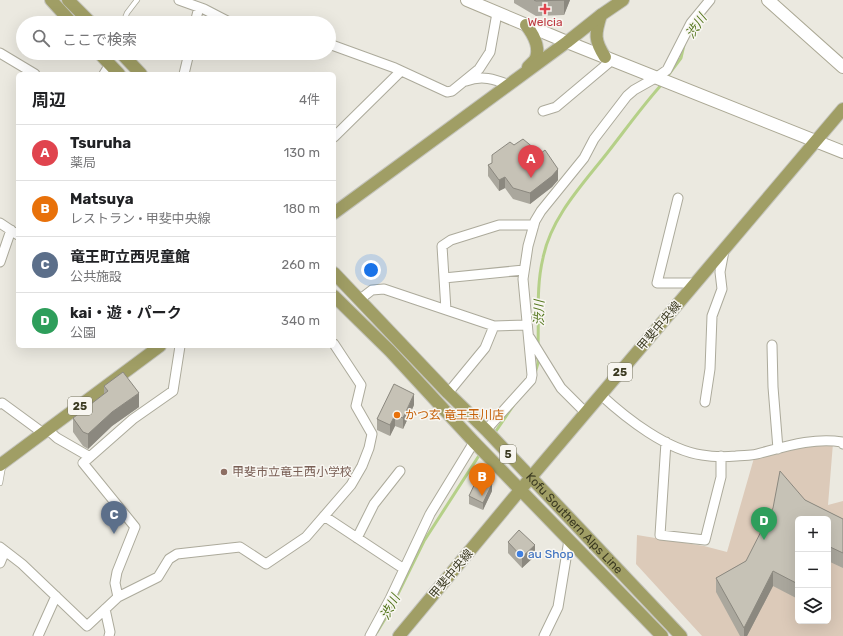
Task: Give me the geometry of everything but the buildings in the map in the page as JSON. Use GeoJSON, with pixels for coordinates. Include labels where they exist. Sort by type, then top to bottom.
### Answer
{"type":"FeatureCollection","features":[{"type":"Feature","properties":{"kind":"main road"},"geometry":{"type":"LineString","coordinates":[[51,0],[66,16]]}},
{"type":"Feature","properties":{"kind":"main road"},"geometry":{"type":"LineString","coordinates":[[68,0],[84,16]]}},
{"type":"Feature","properties":{"kind":"main road"},"geometry":{"type":"LineString","coordinates":[[336,212],[623,0]]}},
{"type":"Feature","properties":{"kind":"main road"},"geometry":{"type":"LineString","coordinates":[[601,15],[596,29],[597,44],[608,58]]}},
{"type":"Feature","properties":{"kind":"main road"},"geometry":{"type":"LineString","coordinates":[[513,82],[535,59],[537,49],[536,40],[526,25]]}},
{"type":"Feature","properties":{"kind":"main road"},"geometry":{"type":"LineString","coordinates":[[102,60],[107,69]]}},
{"type":"Feature","properties":{"kind":"main road"},"geometry":{"type":"LineString","coordinates":[[128,60],[139,72]]}},
{"type":"Feature","properties":{"kind":"main road","name":"甲斐中央線"},"geometry":{"type":"LineString","coordinates":[[399,636],[521,489],[843,109]]}},
{"type":"Feature","properties":{"kind":"main road","name":"Kofu Southern Alps Line"},"geometry":{"type":"LineString","coordinates":[[336,276],[448,393],[486,430],[682,636]]}},
{"type":"Feature","properties":{"kind":"main road","name":"Kofu Southern Alps Line"},"geometry":{"type":"LineString","coordinates":[[336,298],[390,352],[474,442],[662,636]]}},
{"type":"Feature","properties":{"kind":"main road","name":"25"},"geometry":{"type":"LineString","coordinates":[[2,464],[157,348]]}},
{"type":"Feature","properties":{"kind":"street"},"geometry":{"type":"LineString","coordinates":[[179,0],[199,7],[217,16]]}},
{"type":"Feature","properties":{"kind":"street"},"geometry":{"type":"LineString","coordinates":[[468,0],[567,42],[843,152]]}},
{"type":"Feature","properties":{"kind":"street"},"geometry":{"type":"LineString","coordinates":[[486,430],[531,380],[532,375],[523,280],[528,246],[534,225],[541,211],[584,158],[594,139],[627,96],[634,90],[667,70],[690,23],[710,0]]}},
{"type":"Feature","properties":{"kind":"street"},"geometry":{"type":"LineString","coordinates":[[768,0],[843,67]]}},
{"type":"Feature","properties":{"kind":"street"},"geometry":{"type":"LineString","coordinates":[[197,16],[199,7]]}},
{"type":"Feature","properties":{"kind":"street"},"geometry":{"type":"LineString","coordinates":[[336,47],[401,71],[447,92],[452,91],[479,69],[490,52],[497,13]]}},
{"type":"Feature","properties":{"kind":"street"},"geometry":{"type":"LineString","coordinates":[[0,53],[33,72]]}},
{"type":"Feature","properties":{"kind":"street"},"geometry":{"type":"LineString","coordinates":[[542,111],[556,107],[608,58]]}},
{"type":"Feature","properties":{"kind":"street"},"geometry":{"type":"LineString","coordinates":[[184,72],[187,60]]}},
{"type":"Feature","properties":{"kind":"street"},"geometry":{"type":"LineString","coordinates":[[336,135],[401,71]]}},
{"type":"Feature","properties":{"kind":"street"},"geometry":{"type":"LineString","coordinates":[[463,82],[474,78],[485,77],[513,82]]}},
{"type":"Feature","properties":{"kind":"street"},"geometry":{"type":"LineString","coordinates":[[678,198],[657,283],[696,283]]}},
{"type":"Feature","properties":{"kind":"street"},"geometry":{"type":"LineString","coordinates":[[0,223],[14,233],[0,262]]}},
{"type":"Feature","properties":{"kind":"street"},"geometry":{"type":"LineString","coordinates":[[446,310],[442,246],[451,240],[499,225],[534,225]]}},
{"type":"Feature","properties":{"kind":"street"},"geometry":{"type":"LineString","coordinates":[[705,402],[710,369],[712,316],[722,289],[720,272],[724,249]]}},
{"type":"Feature","properties":{"kind":"street"},"geometry":{"type":"LineString","coordinates":[[444,278],[524,270]]}},
{"type":"Feature","properties":{"kind":"street"},"geometry":{"type":"LineString","coordinates":[[359,300],[372,290],[384,289],[494,326],[527,325]]}},
{"type":"Feature","properties":{"kind":"street"},"geometry":{"type":"LineString","coordinates":[[448,393],[485,348],[494,326]]}},
{"type":"Feature","properties":{"kind":"street"},"geometry":{"type":"LineString","coordinates":[[528,335],[561,388],[586,413]]}},
{"type":"Feature","properties":{"kind":"street"},"geometry":{"type":"LineString","coordinates":[[772,345],[773,387],[778,449]]}},
{"type":"Feature","properties":{"kind":"street"},"geometry":{"type":"LineString","coordinates":[[0,563],[3,549],[22,564],[87,626],[118,597],[158,577],[169,559],[177,554],[240,547],[266,564],[306,537],[351,485],[359,473],[369,448],[372,434],[356,406],[360,385],[336,347]]}},
{"type":"Feature","properties":{"kind":"street"},"geometry":{"type":"LineString","coordinates":[[118,597],[115,583],[117,572],[135,527],[83,463],[133,419],[172,391],[180,348]]}},
{"type":"Feature","properties":{"kind":"street"},"geometry":{"type":"LineString","coordinates":[[601,396],[643,429],[676,448],[702,455],[721,456],[755,454],[834,440],[842,442],[843,444]]}},
{"type":"Feature","properties":{"kind":"street"},"geometry":{"type":"LineString","coordinates":[[0,404],[2,403],[45,432],[90,457]]}},
{"type":"Feature","properties":{"kind":"street"},"geometry":{"type":"LineString","coordinates":[[370,636],[430,514],[474,442]]}},
{"type":"Feature","properties":{"kind":"street"},"geometry":{"type":"LineString","coordinates":[[666,442],[660,535],[705,540],[721,477],[721,456]]}},
{"type":"Feature","properties":{"kind":"street"},"geometry":{"type":"LineString","coordinates":[[357,538],[374,504],[400,471]]}},
{"type":"Feature","properties":{"kind":"street"},"geometry":{"type":"LineString","coordinates":[[324,516],[404,569]]}},
{"type":"Feature","properties":{"kind":"street"},"geometry":{"type":"LineString","coordinates":[[544,636],[558,607],[569,540]]}},
{"type":"Feature","properties":{"kind":"street"},"geometry":{"type":"LineString","coordinates":[[38,636],[56,596]]}},
{"type":"Feature","properties":{"kind":"street"},"geometry":{"type":"LineString","coordinates":[[105,609],[110,632],[109,636]]}},
{"type":"Feature","properties":{"kind":"lane"},"geometry":{"type":"LineString","coordinates":[[126,16],[137,0]]}},
{"type":"Feature","properties":{"kind":"lane"},"geometry":{"type":"LineString","coordinates":[[0,482],[2,464]]}},
{"type":"Feature","properties":{"kind":"shaded area"},"geometry":{"type":"Polygon","coordinates":[[[833,443],[828,505],[843,501],[843,636],[702,636],[636,564],[637,535],[704,546],[727,552],[754,458],[788,449],[833,443]]]}},
{"type":"Feature","properties":{"kind":"waterway","name":"渋川"},"geometry":{"type":"LineString","coordinates":[[666,78],[681,58],[684,45]]}},
{"type":"Feature","properties":{"kind":"waterway","name":"渋川"},"geometry":{"type":"LineString","coordinates":[[538,346],[539,280],[547,243],[553,229],[569,202],[663,83]]}},
{"type":"Feature","properties":{"kind":"waterway","name":"渋川"},"geometry":{"type":"LineString","coordinates":[[535,373],[538,363],[538,356]]}},
{"type":"Feature","properties":{"kind":"waterway","name":"渋川"},"geometry":{"type":"LineString","coordinates":[[494,434],[513,406]]}},
{"type":"Feature","properties":{"kind":"waterway","name":"渋川"},"geometry":{"type":"LineString","coordinates":[[377,632],[388,614],[424,541],[480,454]]}},
{"type":"Feature","properties":{"kind":"place","name":"Welcia"},"geometry":{"type":"Point","coordinates":[545,9]}},
{"type":"Feature","properties":{"kind":"place","name":"Tsuruha"},"geometry":{"type":"Point","coordinates":[531,178]}},
{"type":"Feature","properties":{"kind":"place","name":"かつ玄 竜王玉川店"},"geometry":{"type":"Point","coordinates":[397,415]}},
{"type":"Feature","properties":{"kind":"place","name":"甲斐市立竜王西小学校"},"geometry":{"type":"Point","coordinates":[224,472]}},
{"type":"Feature","properties":{"kind":"place","name":"Matsuya"},"geometry":{"type":"Point","coordinates":[482,496]}},
{"type":"Feature","properties":{"kind":"place","name":"竜王町立西児童館"},"geometry":{"type":"Point","coordinates":[114,534]}},
{"type":"Feature","properties":{"kind":"place","name":"kai・遊・パーク"},"geometry":{"type":"Point","coordinates":[764,540]}},
{"type":"Feature","properties":{"kind":"place","name":"au Shop"},"geometry":{"type":"Point","coordinates":[520,554]}}]}
